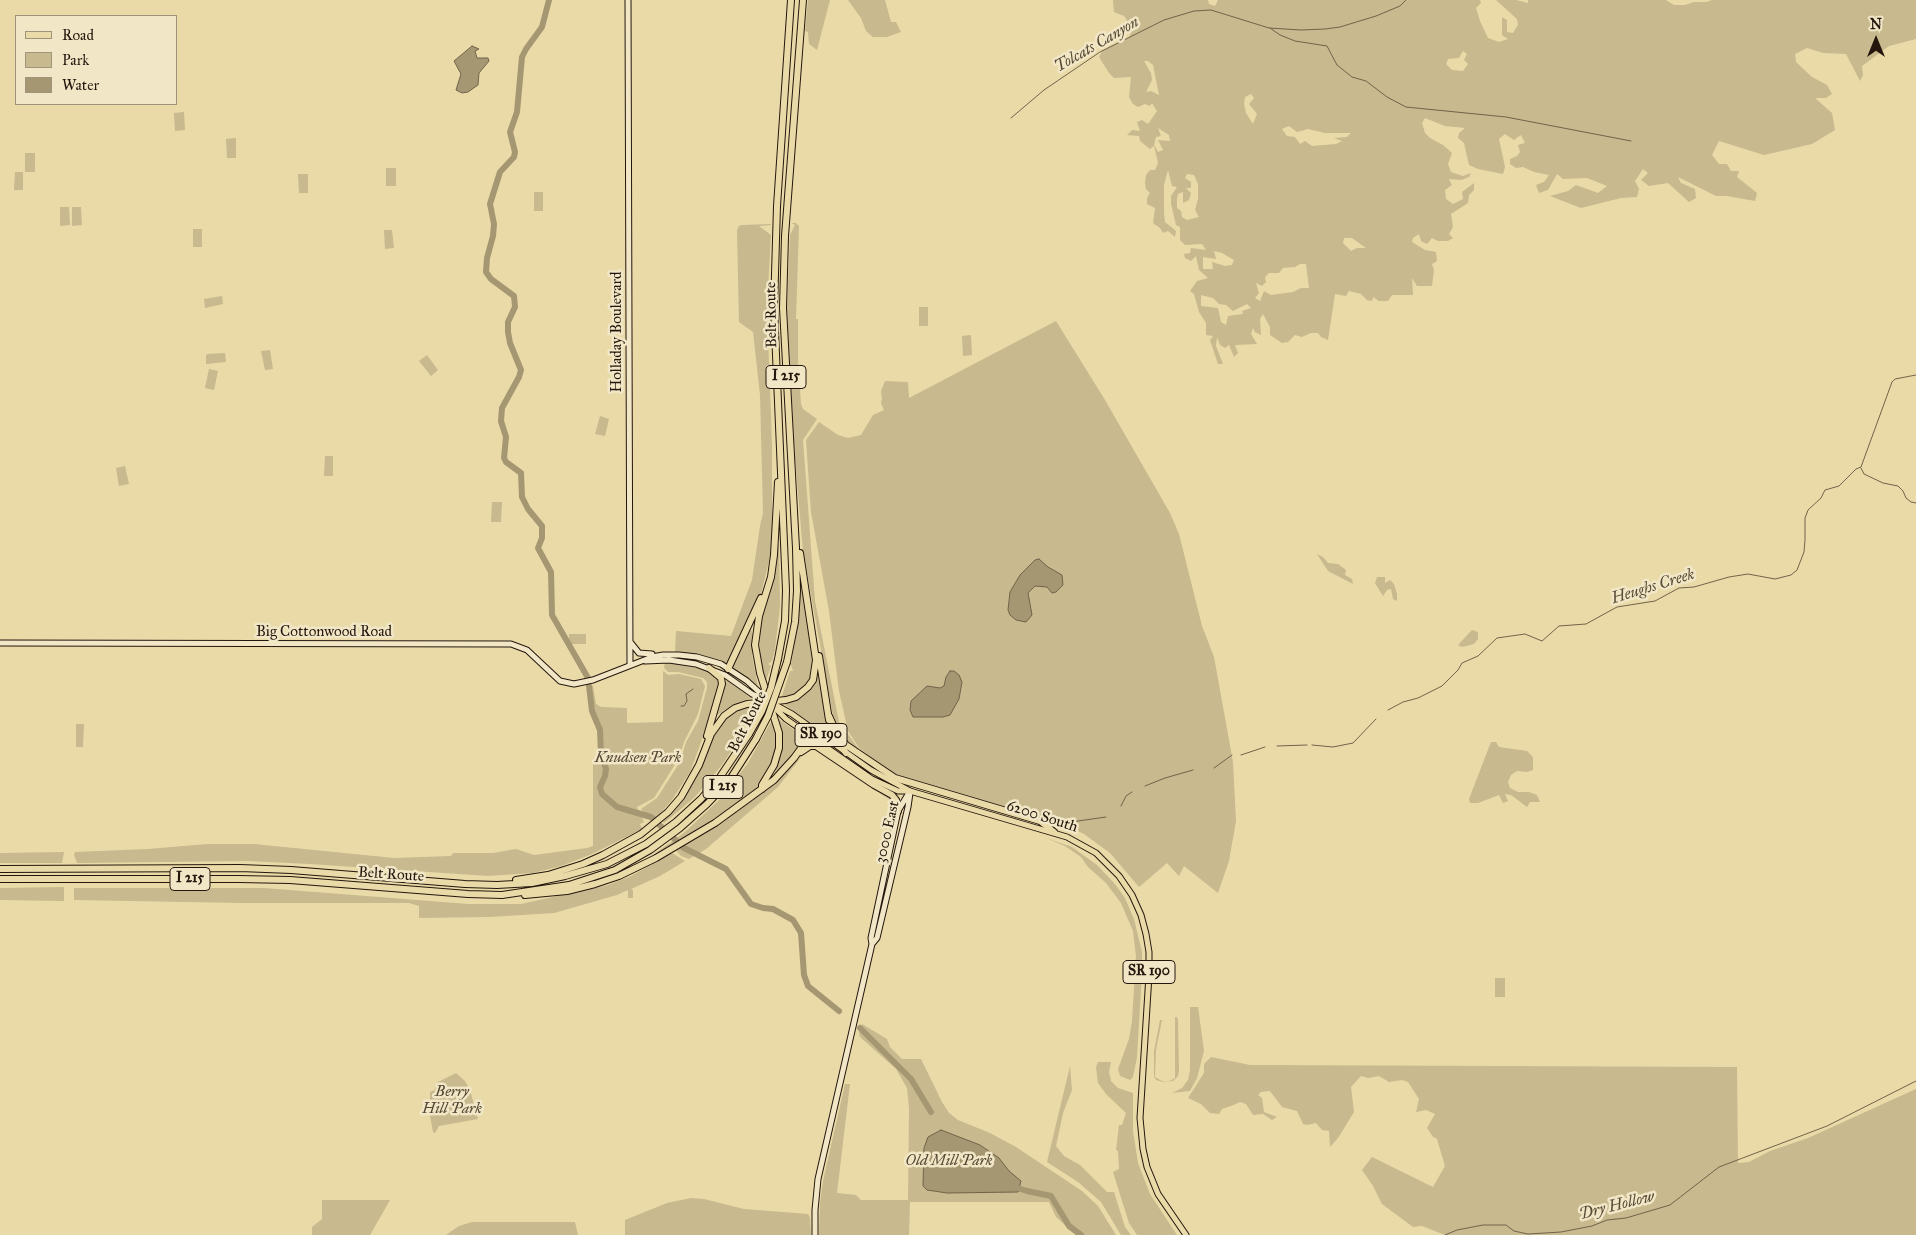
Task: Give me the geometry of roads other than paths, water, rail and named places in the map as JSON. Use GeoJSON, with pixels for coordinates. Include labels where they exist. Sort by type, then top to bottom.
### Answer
{"type":"FeatureCollection","features":[{"type":"Feature","properties":{"kind":"highway","name":"Belt Route"},"geometry":{"type":"LineString","coordinates":[[678,825],[720,778],[762,711],[778,659],[785,621],[786,590],[774,308],[777,206],[792,0]]}},
{"type":"Feature","properties":{"kind":"highway","name":"Belt Route"},"geometry":{"type":"LineString","coordinates":[[0,879],[290,880],[502,895],[569,885],[614,870],[707,804],[729,780],[756,739],[768,716],[787,662],[797,591],[783,308],[785,236],[802,0]]}},
{"type":"Feature","properties":{"kind":"highway"},"geometry":{"type":"LineString","coordinates":[[762,789],[762,785],[774,765],[779,748],[779,733],[760,673],[755,645],[759,616],[771,576],[776,528],[779,438]]}},
{"type":"Feature","properties":{"kind":"highway"},"geometry":{"type":"LineString","coordinates":[[794,518],[829,716],[834,736],[846,753]]}},
{"type":"Feature","properties":{"kind":"highway"},"geometry":{"type":"LineString","coordinates":[[728,668],[771,576]]}},
{"type":"Feature","properties":{"kind":"highway"},"geometry":{"type":"LineString","coordinates":[[465,884],[530,878],[564,870],[603,855],[641,834],[668,812],[681,797],[699,765],[711,734],[724,716],[734,708],[747,704],[786,700],[796,697],[803,692],[813,680],[816,660],[813,631]]}},
{"type":"Feature","properties":{"kind":"highway"},"geometry":{"type":"LineString","coordinates":[[699,765],[722,684],[721,678],[708,668]]}},
{"type":"Feature","properties":{"kind":"highway"},"geometry":{"type":"LineString","coordinates":[[829,716],[842,742],[890,775],[906,782],[1040,821],[1054,832]]}},
{"type":"Feature","properties":{"kind":"highway"},"geometry":{"type":"LineString","coordinates":[[502,895],[534,896],[567,891],[619,876],[656,858],[689,839],[774,780],[794,758],[810,736]]}},
{"type":"Feature","properties":{"kind":"highway"},"geometry":{"type":"LineString","coordinates":[[794,758],[810,746],[816,746],[892,795],[896,800],[898,811]]}},
{"type":"Feature","properties":{"kind":"highway","name":"Belt Route"},"geometry":{"type":"LineString","coordinates":[[0,869],[240,868],[497,885],[532,883],[565,876],[607,864],[648,847]]}},
{"type":"Feature","properties":{"kind":"main road","name":"Holladay Boulevard"},"geometry":{"type":"LineString","coordinates":[[628,0],[630,641],[633,664]]}},
{"type":"Feature","properties":{"kind":"main road"},"geometry":{"type":"LineString","coordinates":[[630,641],[639,654],[663,655]]}},
{"type":"Feature","properties":{"kind":"main road","name":"Big Cottonwood Road"},"geometry":{"type":"LineString","coordinates":[[0,643],[511,644],[527,650],[560,681],[574,684],[592,681],[633,664]]}},
{"type":"Feature","properties":{"kind":"main road","name":"6200 South"},"geometry":{"type":"LineString","coordinates":[[633,664],[663,655],[697,657],[728,668],[756,688],[786,719],[810,736],[883,785],[898,791],[910,791]]}},
{"type":"Feature","properties":{"kind":"main road","name":"6200 South"},"geometry":{"type":"LineString","coordinates":[[633,664],[669,660],[696,664],[708,668],[725,676],[752,694],[792,714],[871,770],[910,791],[1054,832],[1079,843],[1104,861],[1126,885],[1141,915],[1146,934],[1150,961],[1140,1130],[1147,1167],[1158,1194],[1186,1235]]}},
{"type":"Feature","properties":{"kind":"main road"},"geometry":{"type":"LineString","coordinates":[[883,785],[897,797],[899,802],[898,811]]}},
{"type":"Feature","properties":{"kind":"main road","name":"3000 East"},"geometry":{"type":"LineString","coordinates":[[815,1235],[814,1210],[818,1179],[872,944],[871,938],[898,811],[910,791]]}},
{"type":"Feature","properties":{"kind":"main road","name":"3000 East"},"geometry":{"type":"LineString","coordinates":[[872,944],[877,938],[908,807],[910,791]]}},
{"type":"Feature","properties":{"kind":"water"},"geometry":{"type":"Polygon","coordinates":[[[472,46],[479,49],[475,51],[477,58],[488,58],[489,61],[479,73],[478,85],[468,92],[462,93],[456,90],[461,74],[454,61],[472,46]]]}},
{"type":"Feature","properties":{"kind":"water"},"geometry":{"type":"Polygon","coordinates":[[[1039,559],[1062,575],[1063,585],[1056,592],[1052,593],[1047,587],[1035,586],[1028,593],[1032,615],[1026,622],[1016,620],[1010,615],[1008,610],[1010,592],[1020,575],[1035,560],[1039,559]]]}},
{"type":"Feature","properties":{"kind":"water"},"geometry":{"type":"Polygon","coordinates":[[[950,671],[954,671],[959,675],[962,682],[959,699],[950,715],[943,717],[913,717],[910,710],[911,701],[927,686],[940,688],[944,686],[950,671]]]}},
{"type":"Feature","properties":{"kind":"water"},"geometry":{"type":"Polygon","coordinates":[[[941,1130],[980,1145],[999,1158],[1009,1171],[1021,1181],[1018,1192],[947,1193],[927,1190],[923,1186],[924,1148],[928,1137],[941,1130]]]}},
{"type":"Feature","properties":{"kind":"waterway"},"geometry":{"type":"LineString","coordinates":[[549,0],[542,27],[522,57],[517,112],[510,132],[515,152],[514,157],[500,172],[490,204],[494,224],[486,272],[491,279],[514,296],[515,307],[508,322],[508,332],[510,343],[521,370],[502,408],[501,421],[506,437],[504,458],[506,462],[521,473],[522,497],[528,509],[542,526],[542,538],[538,548],[551,572],[552,615],[588,678]]}},
{"type":"Feature","properties":{"kind":"waterway","name":"Tolcats Canyon"},"geometry":{"type":"LineString","coordinates":[[1011,118],[1044,90],[1100,52],[1164,20],[1194,11],[1211,10],[1269,28],[1325,29],[1340,27],[1376,16],[1400,6],[1406,0]]}},
{"type":"Feature","properties":{"kind":"waterway"},"geometry":{"type":"LineString","coordinates":[[1270,28],[1280,35],[1295,41],[1327,46],[1337,65],[1352,77],[1366,81],[1387,97],[1406,107],[1506,117],[1631,141]]}},
{"type":"Feature","properties":{"kind":"waterway","name":"Heughs Creek"},"geometry":{"type":"LineString","coordinates":[[1388,710],[1442,686],[1458,670],[1462,663],[1478,656],[1497,638],[1525,634],[1542,641],[1559,626],[1586,624],[1617,607],[1655,601],[1679,588],[1694,587],[1729,577],[1748,574],[1775,579],[1791,575],[1797,570],[1804,552],[1805,518],[1808,510],[1821,498],[1825,490],[1839,486],[1856,469],[1861,467],[1892,382],[1895,379],[1916,375]]}},
{"type":"Feature","properties":{"kind":"waterway"},"geometry":{"type":"LineString","coordinates":[[1861,468],[1864,474],[1883,483],[1898,486],[1906,498],[1916,503]]}},
{"type":"Feature","properties":{"kind":"waterway"},"geometry":{"type":"LineString","coordinates":[[589,686],[592,711],[600,730],[601,755],[606,769],[600,787],[602,794],[617,807],[651,817],[684,848],[726,869],[751,904],[773,909],[793,920],[801,933],[804,975],[808,986],[839,1011]]}},
{"type":"Feature","properties":{"kind":"waterway"},"geometry":{"type":"LineString","coordinates":[[681,706],[684,706],[687,701],[686,694],[693,689]]}},
{"type":"Feature","properties":{"kind":"waterway","name":"Heughs Creek"},"geometry":{"type":"LineString","coordinates":[[1312,745],[1333,747],[1353,743],[1376,719]]}},
{"type":"Feature","properties":{"kind":"waterway","name":"Heughs Creek"},"geometry":{"type":"LineString","coordinates":[[1277,746],[1307,745]]}},
{"type":"Feature","properties":{"kind":"waterway","name":"Heughs Creek"},"geometry":{"type":"LineString","coordinates":[[1241,755],[1265,747]]}},
{"type":"Feature","properties":{"kind":"waterway","name":"Heughs Creek"},"geometry":{"type":"LineString","coordinates":[[1214,768],[1232,755]]}},
{"type":"Feature","properties":{"kind":"waterway","name":"Heughs Creek"},"geometry":{"type":"LineString","coordinates":[[1145,786],[1193,770]]}},
{"type":"Feature","properties":{"kind":"waterway","name":"Heughs Creek"},"geometry":{"type":"LineString","coordinates":[[1121,806],[1126,796],[1132,792]]}},
{"type":"Feature","properties":{"kind":"waterway","name":"Heughs Creek"},"geometry":{"type":"LineString","coordinates":[[1008,808],[1015,808],[1071,822],[1106,817]]}},
{"type":"Feature","properties":{"kind":"waterway"},"geometry":{"type":"LineString","coordinates":[[860,1028],[911,1079],[931,1112]]}},
{"type":"Feature","properties":{"kind":"waterway","name":"Dry Hollow"},"geometry":{"type":"LineString","coordinates":[[1445,1235],[1457,1230],[1483,1225],[1506,1225],[1514,1231],[1528,1234],[1561,1232],[1592,1226],[1607,1220],[1626,1218],[1670,1205],[1719,1167],[1827,1126],[1916,1081]]}},
{"type":"Feature","properties":{"kind":"waterway"},"geometry":{"type":"LineString","coordinates":[[1011,1186],[1051,1196],[1069,1226],[1081,1235]]}},
{"type":"Feature","properties":{"kind":"park label","name":"Knudsen Park"},"geometry":{"type":"Point","coordinates":[638,758]}},
{"type":"Feature","properties":{"kind":"park label","name":"Berry Hill Park"},"geometry":{"type":"Point","coordinates":[452,1100]}},
{"type":"Feature","properties":{"kind":"park label","name":"Old Mill Park"},"geometry":{"type":"Point","coordinates":[949,1161]}}]}
